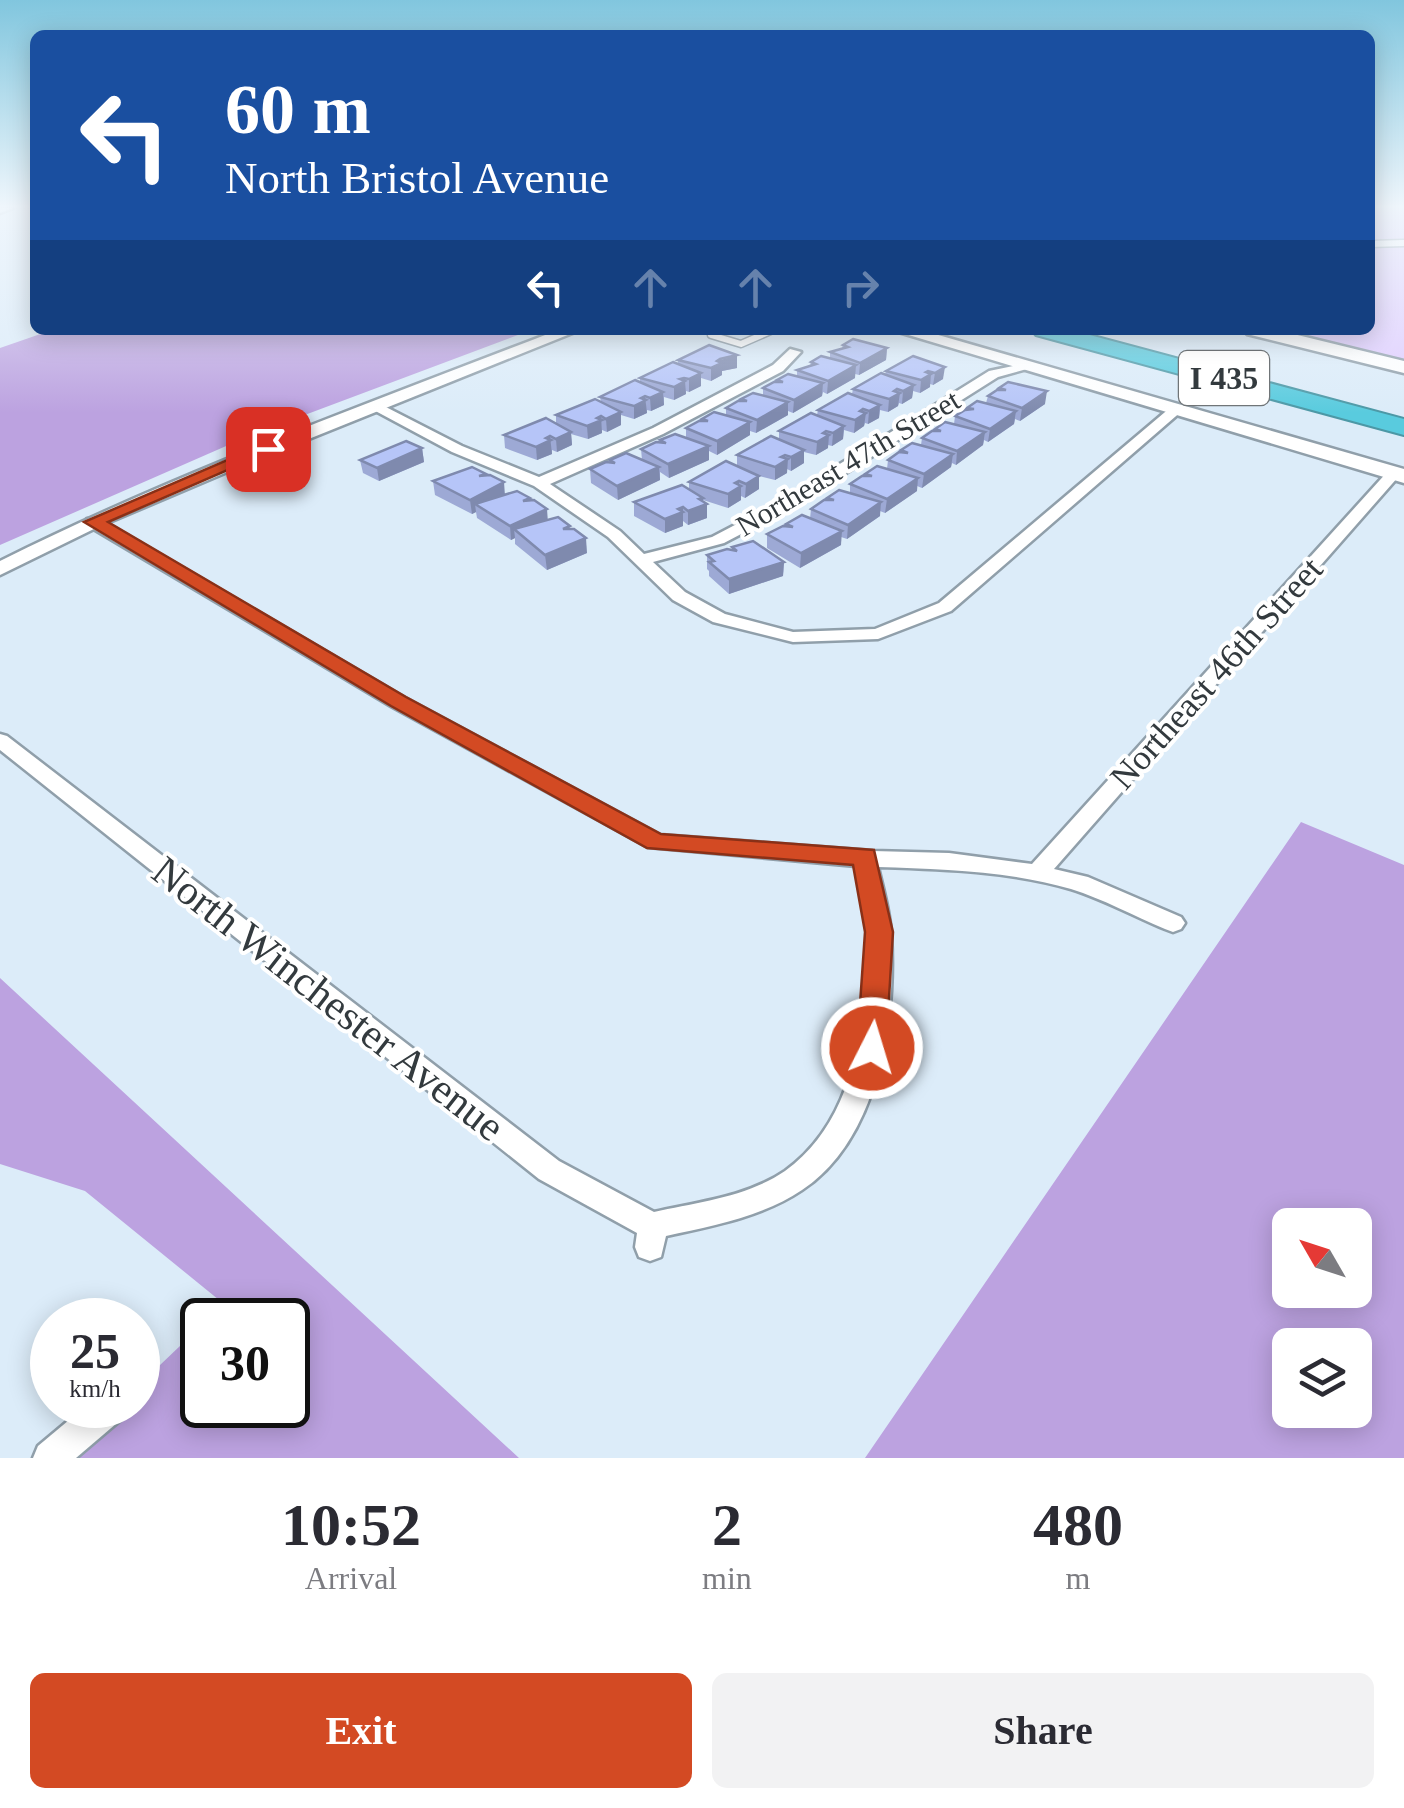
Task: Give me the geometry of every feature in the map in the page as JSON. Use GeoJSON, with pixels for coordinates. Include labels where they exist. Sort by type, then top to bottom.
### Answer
{"type":"FeatureCollection","features":[{"type":"Feature","properties":{"kind":"highway","name":"I 435"},"geometry":{"type":"LineString","coordinates":[[1063,335],[1404,427]]}},
{"type":"Feature","properties":{"kind":"highway","name":"I 435"},"geometry":{"type":"LineString","coordinates":[[1139,335],[1404,404]]}},
{"type":"Feature","properties":{"kind":"main road"},"geometry":{"type":"LineString","coordinates":[[915,335],[998,367],[1027,367],[1399,474]]}},
{"type":"Feature","properties":{"kind":"main road"},"geometry":{"type":"LineString","coordinates":[[1274,335],[1404,367]]}},
{"type":"Feature","properties":{"kind":"street"},"geometry":{"type":"LineString","coordinates":[[0,569],[94,522],[559,335]]}},
{"type":"Feature","properties":{"kind":"street"},"geometry":{"type":"LineString","coordinates":[[539,483],[658,431],[778,368],[795,352]]}},
{"type":"Feature","properties":{"kind":"street","name":"Northeast 47th Street"},"geometry":{"type":"LineString","coordinates":[[640,560],[718,540],[783,506],[998,367]]}},
{"type":"Feature","properties":{"kind":"street"},"geometry":{"type":"LineString","coordinates":[[375,407],[457,449],[539,483],[614,534],[679,596],[719,618],[793,637],[878,634],[945,607],[1176,410]]}},
{"type":"Feature","properties":{"kind":"street","name":"Northeast 46th Street"},"geometry":{"type":"LineString","coordinates":[[1038,873],[1399,474]]}},
{"type":"Feature","properties":{"kind":"street"},"geometry":{"type":"LineString","coordinates":[[94,522],[398,702],[656,842],[829,858],[949,860],[1038,873],[1080,882],[1173,924]]}},
{"type":"Feature","properties":{"kind":"street","name":"North Winchester Avenue"},"geometry":{"type":"LineString","coordinates":[[0,740],[548,1170],[651,1236],[763,1197],[802,1174],[830,1148],[854,1111],[868,1073],[875,1022],[879,932],[864,856]]}},
{"type":"Feature","properties":{"kind":"street"},"geometry":{"type":"LineString","coordinates":[[50,1458],[85,1428]]}},
{"type":"Feature","properties":{"kind":"lane"},"geometry":{"type":"LineString","coordinates":[[711,335],[742,344],[761,335]]}},
{"type":"Feature","properties":{"kind":"shaded area"},"geometry":{"type":"Polygon","coordinates":[[[1375,276],[1404,276],[1404,363],[1292,335],[1375,335],[1375,276]]]}},
{"type":"Feature","properties":{"kind":"shaded area"},"geometry":{"type":"Polygon","coordinates":[[[38,335],[518,335],[249,436],[0,545],[0,348],[38,335]]]}},
{"type":"Feature","properties":{"kind":"shaded area"},"geometry":{"type":"Polygon","coordinates":[[[1301,822],[1404,865],[1404,1458],[865,1458],[1301,822]]]}},
{"type":"Feature","properties":{"kind":"shaded area"},"geometry":{"type":"Polygon","coordinates":[[[0,978],[519,1458],[61,1458],[93,1428],[160,1428],[160,1365],[180,1346],[180,1428],[310,1428],[310,1298],[217,1298],[85,1191],[0,1164],[0,978]]]}},
{"type":"Feature","properties":{"kind":"building"},"geometry":{"type":"Polygon","coordinates":[[[853,339],[887,348],[860,363],[830,352],[848,347],[843,345],[853,339]]]}},
{"type":"Feature","properties":{"kind":"building"},"geometry":{"type":"Polygon","coordinates":[[[709,345],[737,355],[720,359],[717,361],[722,363],[711,368],[678,360],[709,345]]]}},
{"type":"Feature","properties":{"kind":"building"},"geometry":{"type":"Polygon","coordinates":[[[821,356],[856,365],[828,381],[797,370],[816,364],[811,362],[821,356]]]}},
{"type":"Feature","properties":{"kind":"building"},"geometry":{"type":"Polygon","coordinates":[[[913,356],[945,367],[935,373],[926,372],[931,374],[921,380],[886,371],[913,356]]]}},
{"type":"Feature","properties":{"kind":"building"},"geometry":{"type":"Polygon","coordinates":[[[673,362],[701,373],[680,379],[685,381],[674,387],[640,378],[673,362]]]}},
{"type":"Feature","properties":{"kind":"building"},"geometry":{"type":"Polygon","coordinates":[[[881,373],[914,385],[903,391],[897,389],[894,391],[900,393],[889,399],[853,389],[881,373]]]}},
{"type":"Feature","properties":{"kind":"building"},"geometry":{"type":"Polygon","coordinates":[[[788,374],[823,383],[794,400],[763,388],[783,382],[777,380],[788,374]]]}},
{"type":"Feature","properties":{"kind":"building"},"geometry":{"type":"Polygon","coordinates":[[[635,380],[663,392],[650,398],[645,396],[641,398],[646,400],[634,406],[600,397],[635,380]]]}},
{"type":"Feature","properties":{"kind":"building"},"geometry":{"type":"Polygon","coordinates":[[[1008,382],[1047,391],[1022,408],[988,396],[1006,390],[999,388],[1008,382]]]}},
{"type":"Feature","properties":{"kind":"building"},"geometry":{"type":"Polygon","coordinates":[[[753,393],[788,402],[757,420],[726,408],[747,401],[741,399],[753,393]]]}},
{"type":"Feature","properties":{"kind":"building"},"geometry":{"type":"Polygon","coordinates":[[[848,393],[880,405],[869,411],[863,409],[860,411],[866,413],[855,420],[818,410],[848,393]]]}},
{"type":"Feature","properties":{"kind":"building"},"geometry":{"type":"Polygon","coordinates":[[[595,399],[621,412],[606,419],[601,416],[597,418],[602,420],[587,426],[556,415],[595,399]]]}},
{"type":"Feature","properties":{"kind":"building"},"geometry":{"type":"Polygon","coordinates":[[[977,401],[1016,411],[990,429],[955,416],[974,409],[967,408],[977,401]]]}},
{"type":"Feature","properties":{"kind":"building"},"geometry":{"type":"Polygon","coordinates":[[[714,412],[750,422],[717,441],[686,428],[708,421],[702,419],[714,412]]]}},
{"type":"Feature","properties":{"kind":"building"},"geometry":{"type":"Polygon","coordinates":[[[811,413],[844,426],[833,433],[826,431],[823,433],[829,435],[817,442],[779,431],[811,413]]]}},
{"type":"Feature","properties":{"kind":"building"},"geometry":{"type":"Polygon","coordinates":[[[546,418],[571,432],[556,439],[550,436],[546,438],[551,440],[536,447],[504,435],[546,418]]]}},
{"type":"Feature","properties":{"kind":"building"},"geometry":{"type":"Polygon","coordinates":[[[945,422],[985,432],[957,451],[922,438],[932,431],[941,431],[935,429],[945,422]]]}},
{"type":"Feature","properties":{"kind":"building"},"geometry":{"type":"Polygon","coordinates":[[[675,434],[709,446],[668,464],[641,449],[656,442],[666,443],[660,440],[675,434]]]}},
{"type":"Feature","properties":{"kind":"building"},"geometry":{"type":"Polygon","coordinates":[[[771,436],[804,450],[781,457],[788,459],[775,467],[737,455],[771,436]]]}},
{"type":"Feature","properties":{"kind":"building"},"geometry":{"type":"Polygon","coordinates":[[[406,441],[422,448],[377,468],[360,460],[406,441]]]}},
{"type":"Feature","properties":{"kind":"building"},"geometry":{"type":"Polygon","coordinates":[[[912,443],[953,454],[924,474],[888,460],[899,452],[908,453],[901,450],[912,443]]]}},
{"type":"Feature","properties":{"kind":"building"},"geometry":{"type":"Polygon","coordinates":[[[626,453],[659,467],[617,486],[590,469],[606,462],[615,463],[610,460],[626,453]]]}},
{"type":"Feature","properties":{"kind":"building"},"geometry":{"type":"Polygon","coordinates":[[[726,461],[759,476],[746,484],[735,483],[741,486],[728,494],[689,482],[726,461]]]}},
{"type":"Feature","properties":{"kind":"building"},"geometry":{"type":"Polygon","coordinates":[[[877,466],[918,478],[887,499],[850,484],[862,476],[872,476],[865,474],[877,466]]]}},
{"type":"Feature","properties":{"kind":"building"},"geometry":{"type":"Polygon","coordinates":[[[472,467],[486,474],[479,476],[490,475],[504,482],[470,500],[433,481],[472,467]]]}},
{"type":"Feature","properties":{"kind":"building"},"geometry":{"type":"Polygon","coordinates":[[[682,485],[707,504],[688,511],[683,507],[678,509],[683,512],[665,519],[634,502],[682,485]]]}},
{"type":"Feature","properties":{"kind":"building"},"geometry":{"type":"Polygon","coordinates":[[[839,490],[881,502],[848,525],[811,509],[824,500],[834,500],[827,498],[839,490]]]}},
{"type":"Feature","properties":{"kind":"building"},"geometry":{"type":"Polygon","coordinates":[[[517,491],[530,498],[523,501],[534,500],[547,509],[510,526],[475,504],[517,491]]]}},
{"type":"Feature","properties":{"kind":"building"},"geometry":{"type":"Polygon","coordinates":[[[802,515],[842,531],[801,553],[767,534],[783,526],[793,527],[786,524],[802,515]]]}},
{"type":"Feature","properties":{"kind":"building"},"geometry":{"type":"Polygon","coordinates":[[[558,517],[570,526],[563,529],[574,529],[586,538],[545,555],[514,529],[558,517]]]}},
{"type":"Feature","properties":{"kind":"building"},"geometry":{"type":"Polygon","coordinates":[[[753,541],[784,562],[729,579],[709,562],[714,561],[707,555],[727,549],[737,551],[732,547],[753,541]]]}},
{"type":"Feature","properties":{"kind":"route"},"geometry":{"type":"LineString","coordinates":[[268,449],[94,522],[398,702],[656,842],[829,858],[864,856],[879,932],[872,1048]]}}]}
